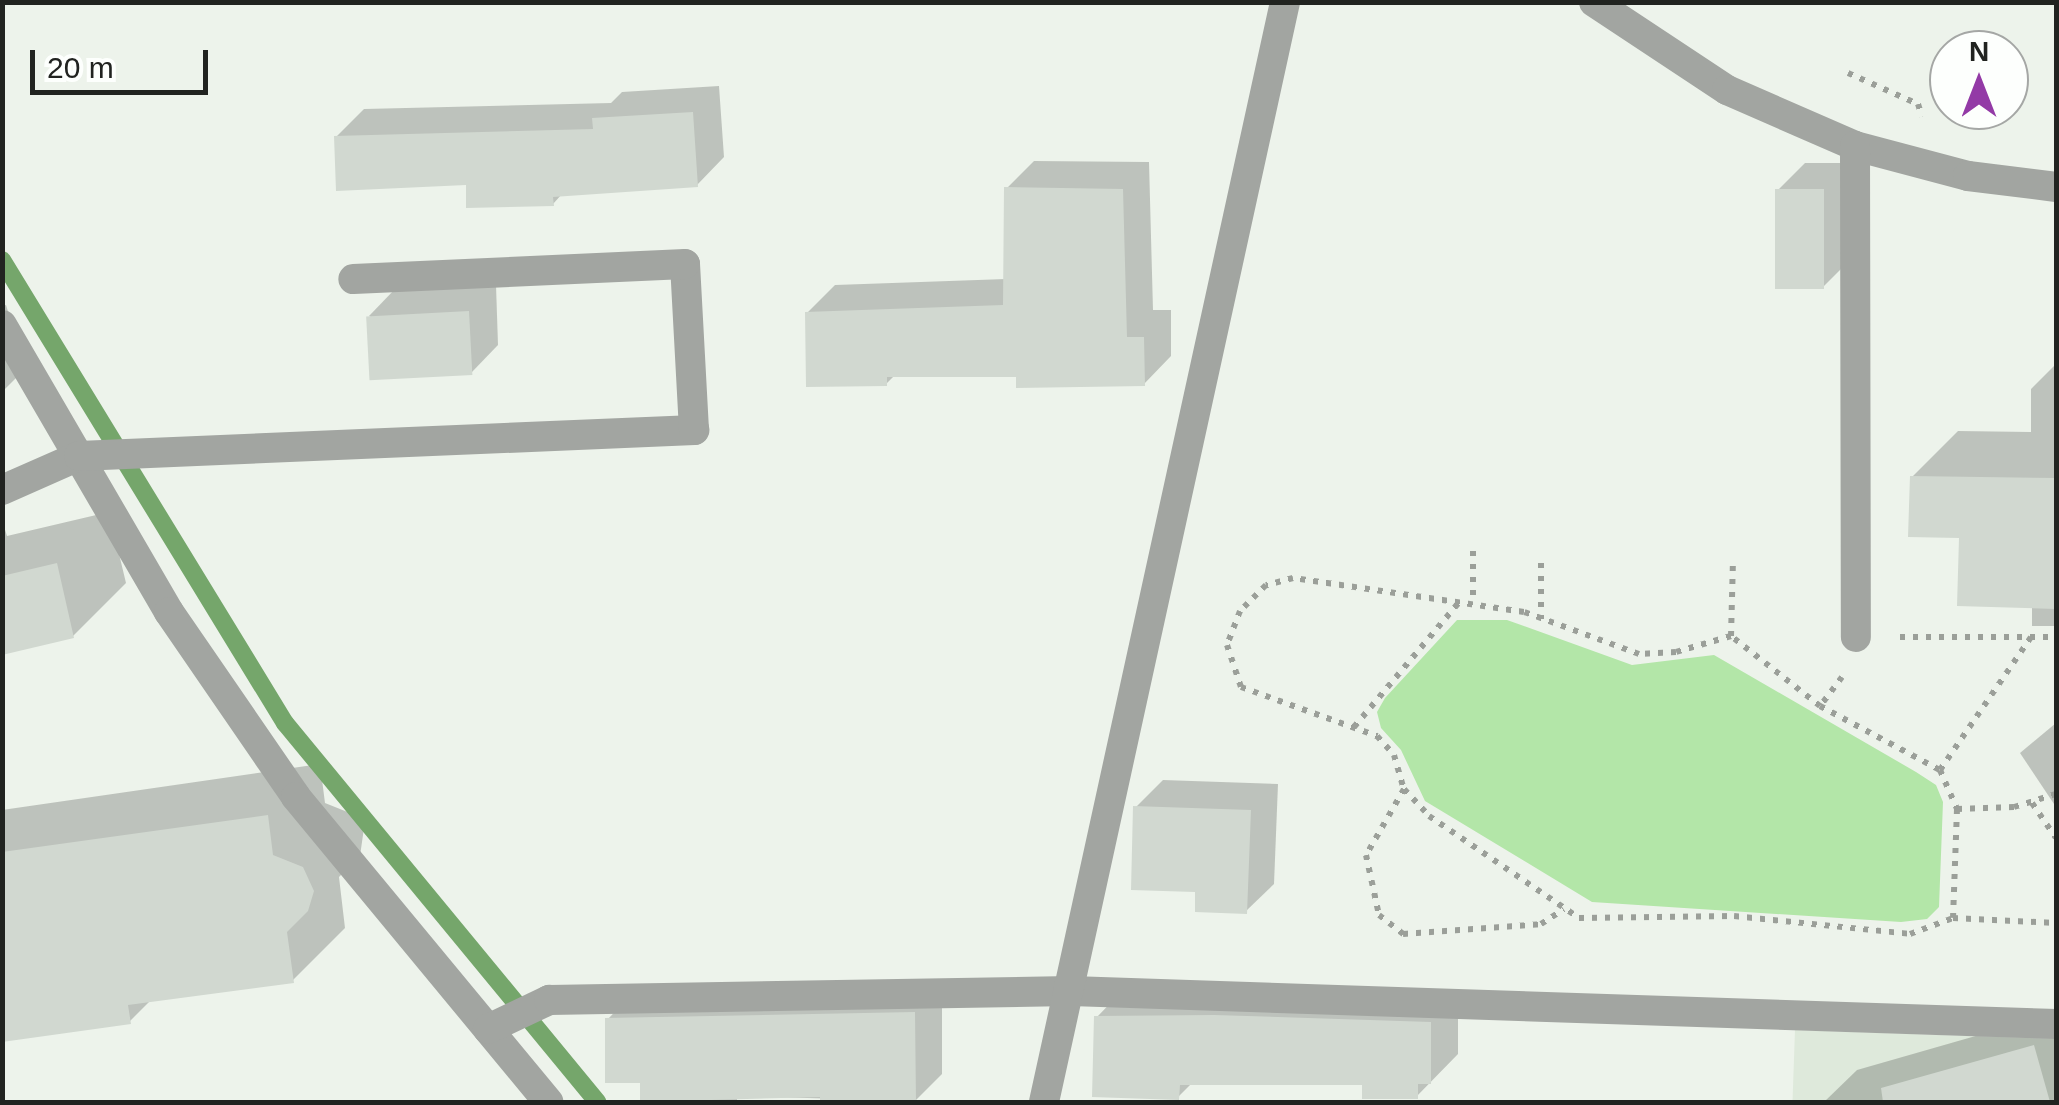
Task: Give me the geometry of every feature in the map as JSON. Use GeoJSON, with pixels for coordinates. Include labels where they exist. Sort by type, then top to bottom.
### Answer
{"type":"FeatureCollection","features":[{"type":"Feature","properties":{"kind":"street"},"geometry":{"type":"LineString","coordinates":[[1044,1102],[1285,2]]}},
{"type":"Feature","properties":{"kind":"street"},"geometry":{"type":"LineString","coordinates":[[1594,2],[1727,90],[1855,146],[1968,176],[2056,188]]}},
{"type":"Feature","properties":{"kind":"street"},"geometry":{"type":"LineString","coordinates":[[1855,146],[1856,637]]}},
{"type":"Feature","properties":{"kind":"street"},"geometry":{"type":"LineString","coordinates":[[2,490],[81,456],[694,430],[684,264],[352,279]]}},
{"type":"Feature","properties":{"kind":"street"},"geometry":{"type":"LineString","coordinates":[[2,325],[169,612],[296,797],[499,1024],[548,1102]]}},
{"type":"Feature","properties":{"kind":"street"},"geometry":{"type":"LineString","coordinates":[[499,1024],[539,1005],[1070,991],[2056,1024]]}},
{"type":"Feature","properties":{"kind":"path"},"geometry":{"type":"LineString","coordinates":[[1848,73],[1918,104],[1926,128]]}},
{"type":"Feature","properties":{"kind":"path"},"geometry":{"type":"LineString","coordinates":[[1473,551],[1473,602]]}},
{"type":"Feature","properties":{"kind":"path"},"geometry":{"type":"LineString","coordinates":[[1731,636],[1733,561]]}},
{"type":"Feature","properties":{"kind":"path"},"geometry":{"type":"LineString","coordinates":[[1541,563],[1541,619]]}},
{"type":"Feature","properties":{"kind":"path"},"geometry":{"type":"LineString","coordinates":[[1731,636],[1676,652],[1639,654],[1541,619],[1473,602],[1293,578],[1266,585],[1240,612],[1227,645],[1240,686],[1377,736],[1394,755],[1404,789],[1429,816],[1579,918],[1734,916],[1910,934],[1953,918],[2056,923]]}},
{"type":"Feature","properties":{"kind":"path"},"geometry":{"type":"LineString","coordinates":[[1354,727],[1462,600]]}},
{"type":"Feature","properties":{"kind":"path"},"geometry":{"type":"LineString","coordinates":[[1731,636],[1820,706],[1940,770],[1957,809],[1953,918]]}},
{"type":"Feature","properties":{"kind":"path"},"geometry":{"type":"LineString","coordinates":[[1820,706],[1854,660],[1856,637],[2056,638]]}},
{"type":"Feature","properties":{"kind":"path"},"geometry":{"type":"LineString","coordinates":[[1940,770],[2031,637]]}},
{"type":"Feature","properties":{"kind":"path"},"geometry":{"type":"LineString","coordinates":[[1404,789],[1366,854],[1379,915],[1403,934],[1541,924],[1564,909]]}},
{"type":"Feature","properties":{"kind":"path"},"geometry":{"type":"LineString","coordinates":[[1957,809],[2032,803],[2056,794]]}},
{"type":"Feature","properties":{"kind":"path"},"geometry":{"type":"LineString","coordinates":[[2032,803],[2056,838]]}},
{"type":"Feature","properties":{"kind":"shaded area"},"geometry":{"type":"Polygon","coordinates":[[[1795,1030],[2056,1039],[2054,1102],[1792,1102],[1795,1030]]]}},
{"type":"Feature","properties":{"kind":"green space"},"geometry":{"type":"Polygon","coordinates":[[[1457,620],[1507,620],[1632,665],[1714,655],[1916,772],[1936,785],[1943,802],[1939,907],[1927,919],[1901,922],[1592,902],[1425,801],[1401,750],[1381,728],[1377,712],[1385,698],[1457,620]]]}},
{"type":"Feature","properties":{"kind":"building"},"geometry":{"type":"Polygon","coordinates":[[[693,112],[698,187],[553,197],[554,206],[466,208],[466,185],[336,191],[334,136],[593,129],[592,118],[693,112]]]}},
{"type":"Feature","properties":{"kind":"building"},"geometry":{"type":"Polygon","coordinates":[[[1004,187],[1123,189],[1127,337],[1144,337],[1145,386],[1016,388],[1016,377],[887,377],[887,386],[806,387],[805,312],[1003,305],[1004,187]]]}},
{"type":"Feature","properties":{"kind":"building"},"geometry":{"type":"Polygon","coordinates":[[[1775,189],[1824,189],[1824,289],[1775,289],[1775,189]]]}},
{"type":"Feature","properties":{"kind":"building"},"geometry":{"type":"Polygon","coordinates":[[[469,311],[472,375],[369,380],[366,316],[469,311]]]}},
{"type":"Feature","properties":{"kind":"building"},"geometry":{"type":"Polygon","coordinates":[[[1910,476],[2056,478],[2056,609],[1957,606],[1959,538],[1908,537],[1910,476]]]}},
{"type":"Feature","properties":{"kind":"building"},"geometry":{"type":"Polygon","coordinates":[[[57,563],[74,638],[2,655],[2,576],[57,563]]]}},
{"type":"Feature","properties":{"kind":"building"},"geometry":{"type":"Polygon","coordinates":[[[1133,806],[1251,810],[1247,914],[1195,912],[1195,892],[1131,890],[1133,806]]]}},
{"type":"Feature","properties":{"kind":"building"},"geometry":{"type":"Polygon","coordinates":[[[268,815],[273,855],[303,867],[314,891],[308,911],[287,932],[294,983],[128,1005],[131,1024],[2,1042],[2,852],[268,815]]]}},
{"type":"Feature","properties":{"kind":"building"},"geometry":{"type":"Polygon","coordinates":[[[915,1012],[916,1102],[820,1102],[820,1097],[640,1102],[640,1083],[605,1083],[605,1018],[915,1012]]]}},
{"type":"Feature","properties":{"kind":"building"},"geometry":{"type":"Polygon","coordinates":[[[1214,1015],[1431,1022],[1431,1084],[1418,1084],[1418,1099],[1362,1099],[1362,1085],[1180,1085],[1179,1100],[1092,1097],[1094,1016],[1214,1015]]]}},
{"type":"Feature","properties":{"kind":"building"},"geometry":{"type":"Polygon","coordinates":[[[2034,1045],[2050,1102],[1883,1102],[1881,1088],[2034,1045]]]}},
{"type":"Feature","properties":{"kind":"waterway"},"geometry":{"type":"LineString","coordinates":[[2,260],[285,723],[597,1102]]}}]}
